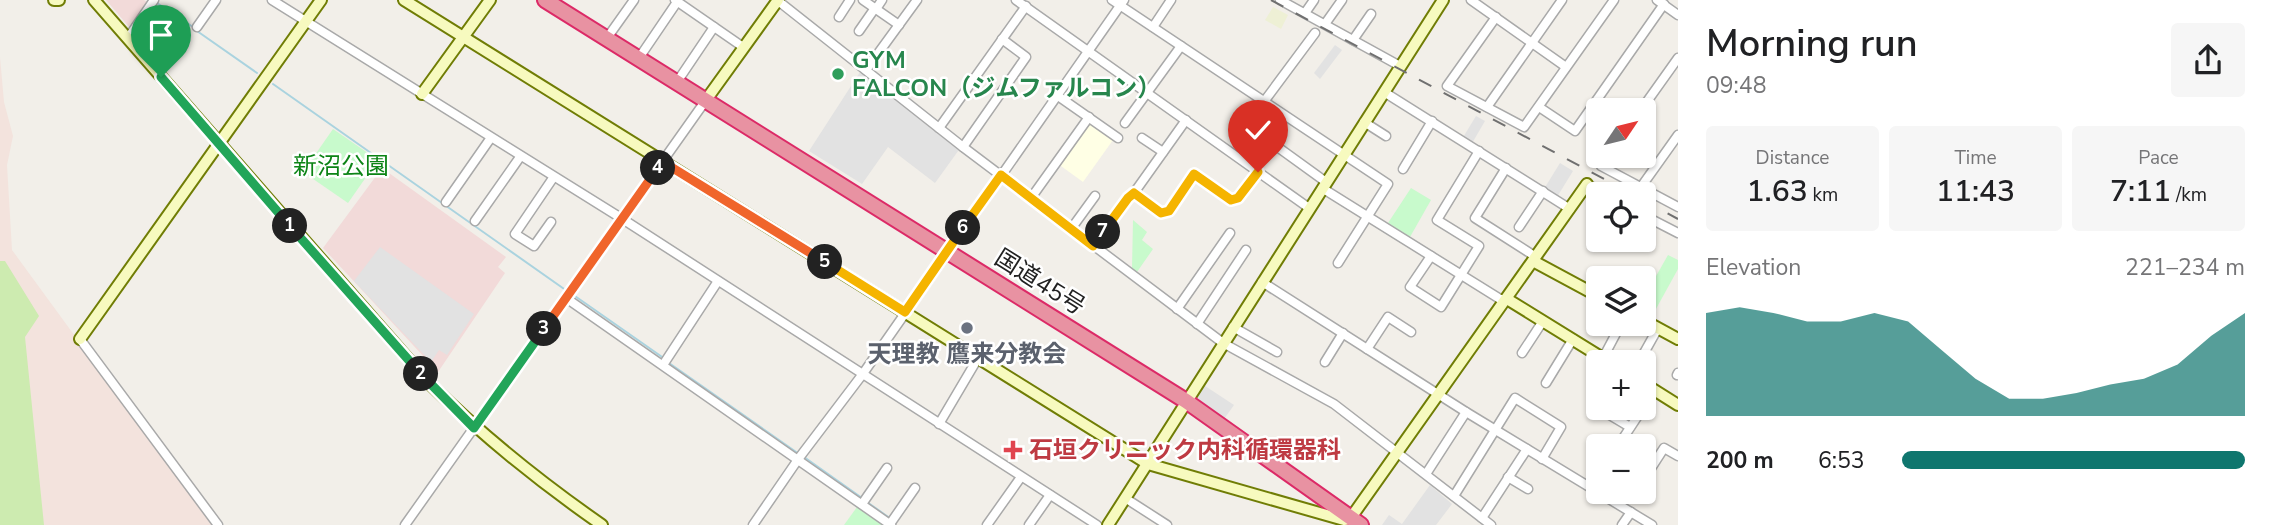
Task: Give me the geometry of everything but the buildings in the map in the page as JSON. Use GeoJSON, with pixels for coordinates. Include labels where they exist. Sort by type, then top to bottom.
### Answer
{"type":"FeatureCollection","features":[{"type":"Feature","properties":{"kind":"highway","name":"国道45号"},"geometry":{"type":"LineString","coordinates":[[555,3],[1186,401],[1355,522]]}},
{"type":"Feature","properties":{"kind":"street"},"geometry":{"type":"LineString","coordinates":[[94,0],[408,360],[474,428],[527,472],[602,525]]}},
{"type":"Feature","properties":{"kind":"street"},"geometry":{"type":"LineString","coordinates":[[197,27],[216,0]]}},
{"type":"Feature","properties":{"kind":"street"},"geometry":{"type":"LineString","coordinates":[[272,0],[490,139],[621,218],[1097,525]]}},
{"type":"Feature","properties":{"kind":"street"},"geometry":{"type":"LineString","coordinates":[[218,525],[80,339],[321,0]]}},
{"type":"Feature","properties":{"kind":"street"},"geometry":{"type":"LineString","coordinates":[[404,0],[1148,464],[1355,522],[1398,452],[1586,185]]}},
{"type":"Feature","properties":{"kind":"street"},"geometry":{"type":"LineString","coordinates":[[422,94],[490,0]]}},
{"type":"Feature","properties":{"kind":"street"},"geometry":{"type":"LineString","coordinates":[[607,38],[634,0]]}},
{"type":"Feature","properties":{"kind":"street"},"geometry":{"type":"LineString","coordinates":[[405,525],[777,0],[963,147],[1223,343],[1334,404],[1491,525]]}},
{"type":"Feature","properties":{"kind":"street"},"geometry":{"type":"LineString","coordinates":[[839,16],[850,0]]}},
{"type":"Feature","properties":{"kind":"street"},"geometry":{"type":"LineString","coordinates":[[863,0],[899,25]]}},
{"type":"Feature","properties":{"kind":"street"},"geometry":{"type":"LineString","coordinates":[[859,31],[882,0]]}},
{"type":"Feature","properties":{"kind":"street"},"geometry":{"type":"LineString","coordinates":[[866,70],[917,0]]}},
{"type":"Feature","properties":{"kind":"street"},"geometry":{"type":"LineString","coordinates":[[1016,0],[1309,208]]}},
{"type":"Feature","properties":{"kind":"street"},"geometry":{"type":"LineString","coordinates":[[1153,27],[1171,0]]}},
{"type":"Feature","properties":{"kind":"street"},"geometry":{"type":"LineString","coordinates":[[1305,13],[1314,0]]}},
{"type":"Feature","properties":{"kind":"street"},"geometry":{"type":"LineString","coordinates":[[1325,24],[1342,0]]}},
{"type":"Feature","properties":{"kind":"street"},"geometry":{"type":"LineString","coordinates":[[1108,525],[1443,0]]}},
{"type":"Feature","properties":{"kind":"street"},"geometry":{"type":"LineString","coordinates":[[1471,0],[1566,67]]}},
{"type":"Feature","properties":{"kind":"street"},"geometry":{"type":"LineString","coordinates":[[1487,107],[1562,0]]}},
{"type":"Feature","properties":{"kind":"street"},"geometry":{"type":"LineString","coordinates":[[1496,17],[1447,86],[1524,127],[1614,0]]}},
{"type":"Feature","properties":{"kind":"street"},"geometry":{"type":"LineString","coordinates":[[639,58],[676,1],[743,47]]}},
{"type":"Feature","properties":{"kind":"street"},"geometry":{"type":"LineString","coordinates":[[1284,1],[1400,66]]}},
{"type":"Feature","properties":{"kind":"street"},"geometry":{"type":"LineString","coordinates":[[128,38],[153,2]]}},
{"type":"Feature","properties":{"kind":"street"},"geometry":{"type":"LineString","coordinates":[[753,525],[1058,96],[1119,2],[1263,103],[1388,184],[1338,262]]}},
{"type":"Feature","properties":{"kind":"street"},"geometry":{"type":"LineString","coordinates":[[1539,107],[1575,131],[1661,2],[1678,15]]}},
{"type":"Feature","properties":{"kind":"street"},"geometry":{"type":"LineString","coordinates":[[939,128],[1026,6]]}},
{"type":"Feature","properties":{"kind":"street"},"geometry":{"type":"LineString","coordinates":[[1353,40],[1371,14]]}},
{"type":"Feature","properties":{"kind":"street"},"geometry":{"type":"LineString","coordinates":[[677,82],[714,27]]}},
{"type":"Feature","properties":{"kind":"street"},"geometry":{"type":"LineString","coordinates":[[1263,103],[1315,33]]}},
{"type":"Feature","properties":{"kind":"street"},"geometry":{"type":"LineString","coordinates":[[963,147],[1026,57],[1002,39]]}},
{"type":"Feature","properties":{"kind":"street"},"geometry":{"type":"LineString","coordinates":[[1125,124],[1181,46]]}},
{"type":"Feature","properties":{"kind":"street"},"geometry":{"type":"LineString","coordinates":[[1650,98],[1678,58]]}},
{"type":"Feature","properties":{"kind":"street"},"geometry":{"type":"LineString","coordinates":[[1384,92],[1570,209]]}},
{"type":"Feature","properties":{"kind":"street"},"geometry":{"type":"LineString","coordinates":[[1058,96],[1118,138]]}},
{"type":"Feature","properties":{"kind":"street"},"geometry":{"type":"LineString","coordinates":[[1031,198],[1089,117]]}},
{"type":"Feature","properties":{"kind":"street"},"geometry":{"type":"LineString","coordinates":[[1093,246],[1186,120]]}},
{"type":"Feature","properties":{"kind":"street"},"geometry":{"type":"LineString","coordinates":[[1403,169],[1432,121]]}},
{"type":"Feature","properties":{"kind":"street"},"geometry":{"type":"LineString","coordinates":[[1364,122],[1386,136]]}},
{"type":"Feature","properties":{"kind":"street"},"geometry":{"type":"LineString","coordinates":[[1261,135],[1368,216],[1500,299],[1507,299],[1590,350]]}},
{"type":"Feature","properties":{"kind":"street"},"geometry":{"type":"LineString","coordinates":[[1645,182],[1678,135]]}},
{"type":"Feature","properties":{"kind":"street"},"geometry":{"type":"LineString","coordinates":[[1142,138],[1163,152]]}},
{"type":"Feature","properties":{"kind":"street"},"geometry":{"type":"LineString","coordinates":[[446,202],[490,139]]}},
{"type":"Feature","properties":{"kind":"street"},"geometry":{"type":"LineString","coordinates":[[1431,256],[1410,287],[1441,307],[1479,246],[1437,220],[1479,151]]}},
{"type":"Feature","properties":{"kind":"street"},"geometry":{"type":"LineString","coordinates":[[475,221],[520,157]]}},
{"type":"Feature","properties":{"kind":"street"},"geometry":{"type":"LineString","coordinates":[[1506,168],[1475,218],[1534,259],[1586,289]]}},
{"type":"Feature","properties":{"kind":"street"},"geometry":{"type":"LineString","coordinates":[[1605,168],[1631,182]]}},
{"type":"Feature","properties":{"kind":"street"},"geometry":{"type":"LineString","coordinates":[[1134,193],[1161,213],[1169,211],[1194,174],[1231,200],[1238,198],[1258,172]]}},
{"type":"Feature","properties":{"kind":"street"},"geometry":{"type":"LineString","coordinates":[[551,222],[534,246],[515,234],[553,178]]}},
{"type":"Feature","properties":{"kind":"street"},"geometry":{"type":"LineString","coordinates":[[1519,227],[1543,191]]}},
{"type":"Feature","properties":{"kind":"street"},"geometry":{"type":"LineString","coordinates":[[1656,195],[1678,207]]}},
{"type":"Feature","properties":{"kind":"street"},"geometry":{"type":"LineString","coordinates":[[1070,229],[1095,196]]}},
{"type":"Feature","properties":{"kind":"street"},"geometry":{"type":"LineString","coordinates":[[1656,222],[1678,233]]}},
{"type":"Feature","properties":{"kind":"street"},"geometry":{"type":"LineString","coordinates":[[1177,309],[1230,233]]}},
{"type":"Feature","properties":{"kind":"street"},"geometry":{"type":"LineString","coordinates":[[1198,324],[1246,250]]}},
{"type":"Feature","properties":{"kind":"street"},"geometry":{"type":"LineString","coordinates":[[665,362],[718,281]]}},
{"type":"Feature","properties":{"kind":"street"},"geometry":{"type":"LineString","coordinates":[[1262,282],[1466,412],[1652,525]]}},
{"type":"Feature","properties":{"kind":"street"},"geometry":{"type":"LineString","coordinates":[[569,295],[892,522],[915,488]]}},
{"type":"Feature","properties":{"kind":"street"},"geometry":{"type":"LineString","coordinates":[[1367,349],[1388,317],[1411,332]]}},
{"type":"Feature","properties":{"kind":"street"},"geometry":{"type":"LineString","coordinates":[[1522,353],[1543,321]]}},
{"type":"Feature","properties":{"kind":"street"},"geometry":{"type":"LineString","coordinates":[[1233,327],[1277,352]]}},
{"type":"Feature","properties":{"kind":"street"},"geometry":{"type":"LineString","coordinates":[[1646,350],[1658,328],[1678,339]]}},
{"type":"Feature","properties":{"kind":"street"},"geometry":{"type":"LineString","coordinates":[[1325,362],[1343,333]]}},
{"type":"Feature","properties":{"kind":"street"},"geometry":{"type":"LineString","coordinates":[[1546,383],[1573,339]]}},
{"type":"Feature","properties":{"kind":"street"},"geometry":{"type":"LineString","coordinates":[[939,424],[978,358]]}},
{"type":"Feature","properties":{"kind":"street"},"geometry":{"type":"LineString","coordinates":[[1656,391],[1678,405]]}},
{"type":"Feature","properties":{"kind":"street"},"geometry":{"type":"LineString","coordinates":[[1454,496],[1515,398],[1561,427],[1542,459]]}},
{"type":"Feature","properties":{"kind":"street"},"geometry":{"type":"LineString","coordinates":[[1426,474],[1466,412]]}},
{"type":"Feature","properties":{"kind":"street"},"geometry":{"type":"LineString","coordinates":[[1619,420],[1630,427]]}},
{"type":"Feature","properties":{"kind":"street"},"geometry":{"type":"LineString","coordinates":[[1626,434],[1635,420]]}},
{"type":"Feature","properties":{"kind":"street"},"geometry":{"type":"LineString","coordinates":[[1656,460],[1664,448],[1678,456]]}},
{"type":"Feature","properties":{"kind":"street"},"geometry":{"type":"LineString","coordinates":[[1482,518],[1527,449]]}},
{"type":"Feature","properties":{"kind":"street"},"geometry":{"type":"LineString","coordinates":[[863,501],[887,468]]}},
{"type":"Feature","properties":{"kind":"street"},"geometry":{"type":"LineString","coordinates":[[987,525],[1021,477]]}},
{"type":"Feature","properties":{"kind":"street"},"geometry":{"type":"LineString","coordinates":[[1508,477],[1528,489]]}},
{"type":"Feature","properties":{"kind":"street"},"geometry":{"type":"LineString","coordinates":[[1029,525],[1050,495]]}},
{"type":"Feature","properties":{"kind":"street"},"geometry":{"type":"LineString","coordinates":[[1125,498],[1167,525]]}},
{"type":"Feature","properties":{"kind":"street"},"geometry":{"type":"LineString","coordinates":[[1622,525],[1631,512]]}},
{"type":"Feature","properties":{"kind":"shaded area"},"geometry":{"type":"Polygon","coordinates":[[[106,0],[144,0],[147,2],[130,28],[106,0]]]}},
{"type":"Feature","properties":{"kind":"shaded area"},"geometry":{"type":"Polygon","coordinates":[[[1273,7],[1288,15],[1281,29],[1265,20],[1273,7]]]}},
{"type":"Feature","properties":{"kind":"shaded area"},"geometry":{"type":"Polygon","coordinates":[[[1335,45],[1342,50],[1320,79],[1314,73],[1335,45]]]}},
{"type":"Feature","properties":{"kind":"shaded area"},"geometry":{"type":"Polygon","coordinates":[[[0,57],[4,102],[13,136],[7,165],[12,250],[213,525],[0,525],[0,57]]]}},
{"type":"Feature","properties":{"kind":"shaded area"},"geometry":{"type":"Polygon","coordinates":[[[862,69],[961,147],[935,183],[888,147],[862,184],[809,151],[862,69]]]}},
{"type":"Feature","properties":{"kind":"shaded area"},"geometry":{"type":"Polygon","coordinates":[[[1476,116],[1485,121],[1471,145],[1462,139],[1476,116]]]}},
{"type":"Feature","properties":{"kind":"shaded area"},"geometry":{"type":"Polygon","coordinates":[[[1084,119],[1113,140],[1083,182],[1054,161],[1084,119]]]}},
{"type":"Feature","properties":{"kind":"shaded area"},"geometry":{"type":"Polygon","coordinates":[[[1560,163],[1573,171],[1557,197],[1544,189],[1560,163]]]}},
{"type":"Feature","properties":{"kind":"shaded area"},"geometry":{"type":"Polygon","coordinates":[[[382,168],[506,257],[498,267],[505,273],[438,372],[323,248],[382,168]]]}},
{"type":"Feature","properties":{"kind":"shaded area"},"geometry":{"type":"Polygon","coordinates":[[[380,247],[474,314],[447,355],[439,350],[431,362],[354,281],[380,247]]]}},
{"type":"Feature","properties":{"kind":"shaded area"},"geometry":{"type":"Polygon","coordinates":[[[1202,384],[1234,405],[1224,419],[1195,396],[1202,384]]]}},
{"type":"Feature","properties":{"kind":"shaded area"},"geometry":{"type":"Polygon","coordinates":[[[1430,485],[1452,504],[1436,525],[1382,525],[1389,515],[1402,524],[1430,485]]]}},
{"type":"Feature","properties":{"kind":"green space","name":"新沼公園"},"geometry":{"type":"Polygon","coordinates":[[[333,129],[378,160],[348,203],[303,172],[333,129]]]}},
{"type":"Feature","properties":{"kind":"green space"},"geometry":{"type":"Polygon","coordinates":[[[1411,188],[1431,200],[1410,237],[1388,223],[1411,188]]]}},
{"type":"Feature","properties":{"kind":"green space"},"geometry":{"type":"Polygon","coordinates":[[[1133,220],[1147,232],[1142,240],[1153,249],[1137,272],[1132,268],[1133,220]]]}},
{"type":"Feature","properties":{"kind":"green space"},"geometry":{"type":"Polygon","coordinates":[[[1668,255],[1678,260],[1678,269],[1656,309],[1656,276],[1668,255]]]}},
{"type":"Feature","properties":{"kind":"green space"},"geometry":{"type":"Polygon","coordinates":[[[0,261],[5,261],[39,316],[25,337],[44,525],[0,525],[0,261]]]}},
{"type":"Feature","properties":{"kind":"green space"},"geometry":{"type":"Polygon","coordinates":[[[857,507],[883,525],[844,525],[857,507]]]}},
{"type":"Feature","properties":{"kind":"waterway"},"geometry":{"type":"LineString","coordinates":[[157,3],[193,27]]}},
{"type":"Feature","properties":{"kind":"waterway"},"geometry":{"type":"LineString","coordinates":[[197,31],[257,73]]}},
{"type":"Feature","properties":{"kind":"waterway"},"geometry":{"type":"LineString","coordinates":[[273,84],[567,291]]}},
{"type":"Feature","properties":{"kind":"waterway"},"geometry":{"type":"LineString","coordinates":[[572,294],[665,359]]}},
{"type":"Feature","properties":{"kind":"waterway"},"geometry":{"type":"LineString","coordinates":[[669,363],[799,454]]}},
{"type":"Feature","properties":{"kind":"waterway"},"geometry":{"type":"LineString","coordinates":[[804,457],[862,498]]}},
{"type":"Feature","properties":{"kind":"waterway"},"geometry":{"type":"LineString","coordinates":[[867,502],[891,519]]}},
{"type":"Feature","properties":{"kind":"railway"},"geometry":{"type":"LineString","coordinates":[[1271,0],[1610,182]]}},
{"type":"Feature","properties":{"kind":"railway"},"geometry":{"type":"LineString","coordinates":[[1656,207],[1678,219]]}},
{"type":"Feature","properties":{"kind":"place","name":"GYM FALCON（ジムファルコン）"},"geometry":{"type":"Point","coordinates":[838,74]}},
{"type":"Feature","properties":{"kind":"place","name":"天理教 鷹来分教会"},"geometry":{"type":"Point","coordinates":[967,328]}},
{"type":"Feature","properties":{"kind":"place","name":"石垣クリニック内科循環器科"},"geometry":{"type":"Point","coordinates":[1013,450]}},
{"type":"Feature","properties":{"kind":"route"},"geometry":{"type":"LineString","coordinates":[[161,77],[408,360],[474,428],[663,162],[905,312],[1001,175],[1093,246],[1134,193],[1161,213],[1169,211],[1194,174],[1231,200],[1238,198],[1258,172]]}}]}
